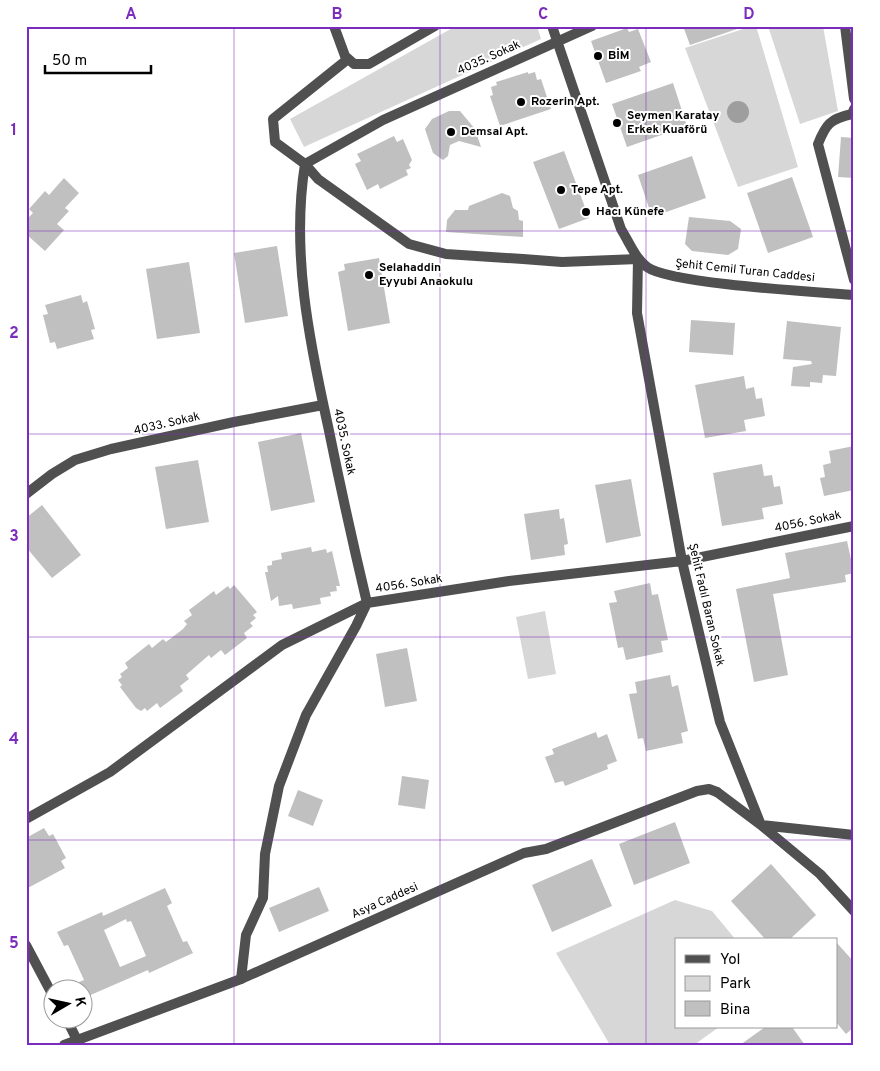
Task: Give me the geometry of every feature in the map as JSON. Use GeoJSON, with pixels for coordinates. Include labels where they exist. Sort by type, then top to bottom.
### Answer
{"type":"FeatureCollection","features":[{"type":"Feature","properties":{"kind":"street"},"geometry":{"type":"LineString","coordinates":[[334,26],[338,41],[348,59],[354,64],[368,64],[435,26]]}},
{"type":"Feature","properties":{"kind":"street"},"geometry":{"type":"LineString","coordinates":[[348,59],[273,119],[275,142],[305,164],[318,179],[409,244],[446,254],[562,262],[638,259],[621,229],[552,26]]}},
{"type":"Feature","properties":{"kind":"street","name":"4035. Sokak"},"geometry":{"type":"LineString","coordinates":[[367,603],[311,345],[302,272],[300,197],[305,164],[383,120],[592,26]]}},
{"type":"Feature","properties":{"kind":"street"},"geometry":{"type":"LineString","coordinates":[[845,26],[854,99]]}},
{"type":"Feature","properties":{"kind":"street"},"geometry":{"type":"LineString","coordinates":[[853,113],[835,118],[825,128],[818,144],[854,280]]}},
{"type":"Feature","properties":{"kind":"street","name":"Şehit Cemil Turan Caddesi"},"geometry":{"type":"LineString","coordinates":[[638,259],[648,268],[663,275],[854,295]]}},
{"type":"Feature","properties":{"kind":"street","name":"Şehit Fadıl Baran Sokak"},"geometry":{"type":"LineString","coordinates":[[638,259],[637,313],[682,561],[720,722],[761,825],[820,874],[854,911]]}},
{"type":"Feature","properties":{"kind":"street","name":"4033. Sokak"},"geometry":{"type":"LineString","coordinates":[[26,494],[52,474],[75,460],[111,449],[323,405]]}},
{"type":"Feature","properties":{"kind":"street","name":"4056. Sokak"},"geometry":{"type":"LineString","coordinates":[[26,819],[110,772],[282,645],[367,603],[509,581],[682,561],[854,526]]}},
{"type":"Feature","properties":{"kind":"street"},"geometry":{"type":"LineString","coordinates":[[241,979],[246,935],[263,898],[265,854],[279,786],[306,715],[367,603]]}},
{"type":"Feature","properties":{"kind":"street","name":"Asya Caddesi"},"geometry":{"type":"LineString","coordinates":[[64,1045],[241,979],[524,852],[546,849],[697,791],[709,789],[717,792],[761,825]]}},
{"type":"Feature","properties":{"kind":"street"},"geometry":{"type":"LineString","coordinates":[[761,825],[854,836]]}},
{"type":"Feature","properties":{"kind":"street"},"geometry":{"type":"LineString","coordinates":[[26,945],[44,978]]}},
{"type":"Feature","properties":{"kind":"street"},"geometry":{"type":"LineString","coordinates":[[71,1028],[77,1040]]}},
{"type":"Feature","properties":{"kind":"green space"},"geometry":{"type":"Polygon","coordinates":[[[456,26],[537,26],[541,39],[304,147],[290,119],[456,26]]]}},
{"type":"Feature","properties":{"kind":"green space"},"geometry":{"type":"Polygon","coordinates":[[[756,26],[798,167],[738,187],[685,48],[756,26]]]}},
{"type":"Feature","properties":{"kind":"green space"},"geometry":{"type":"Polygon","coordinates":[[[768,26],[823,26],[838,111],[800,124],[768,26]]]}},
{"type":"Feature","properties":{"kind":"green space"},"geometry":{"type":"Polygon","coordinates":[[[545,611],[556,674],[528,679],[516,617],[545,611]]]}},
{"type":"Feature","properties":{"kind":"green space"},"geometry":{"type":"Polygon","coordinates":[[[675,900],[712,911],[734,938],[675,938],[675,1028],[718,1028],[694,1045],[610,1045],[556,953],[675,900]]]}},
{"type":"Feature","properties":{"kind":"shaded area"},"geometry":{"type":"Polygon","coordinates":[[[738,101],[746,104],[749,112],[746,120],[738,123],[730,120],[727,112],[730,104],[738,101]]]}},
{"type":"Feature","properties":{"kind":"building"},"geometry":{"type":"Polygon","coordinates":[[[683,26],[740,26],[740,28],[690,45],[683,26]]]}},
{"type":"Feature","properties":{"kind":"building"},"geometry":{"type":"Polygon","coordinates":[[[627,28],[629,32],[638,29],[651,62],[639,67],[641,71],[606,83],[591,41],[627,28]]]}},
{"type":"Feature","properties":{"kind":"building","name":"Rozerin Apt."},"geometry":{"type":"Polygon","coordinates":[[[528,72],[528,74],[535,72],[537,80],[541,79],[551,109],[500,126],[490,96],[493,95],[491,87],[497,85],[496,82],[528,72]]]}},
{"type":"Feature","properties":{"kind":"building"},"geometry":{"type":"Polygon","coordinates":[[[673,83],[687,126],[627,147],[612,104],[673,83]]]}},
{"type":"Feature","properties":{"kind":"building","name":"Demsal Apt."},"geometry":{"type":"Polygon","coordinates":[[[449,111],[460,111],[475,129],[481,147],[459,141],[450,145],[448,156],[443,160],[433,153],[425,129],[432,119],[449,111]]]}},
{"type":"Feature","properties":{"kind":"building"},"geometry":{"type":"Polygon","coordinates":[[[394,136],[397,142],[403,139],[412,160],[409,165],[411,168],[406,170],[408,175],[380,189],[378,184],[367,190],[355,164],[361,161],[357,154],[394,136]]]}},
{"type":"Feature","properties":{"kind":"building"},"geometry":{"type":"Polygon","coordinates":[[[841,137],[854,138],[854,178],[838,177],[841,137]]]}},
{"type":"Feature","properties":{"kind":"building","name":"Tepe Apt."},"geometry":{"type":"Polygon","coordinates":[[[564,151],[589,218],[559,229],[533,162],[564,151]]]}},
{"type":"Feature","properties":{"kind":"building"},"geometry":{"type":"Polygon","coordinates":[[[692,156],[706,198],[652,217],[638,175],[692,156]]]}},
{"type":"Feature","properties":{"kind":"building"},"geometry":{"type":"Polygon","coordinates":[[[792,177],[813,237],[768,253],[747,193],[792,177]]]}},
{"type":"Feature","properties":{"kind":"building"},"geometry":{"type":"Polygon","coordinates":[[[64,178],[79,193],[65,208],[69,211],[57,224],[64,230],[45,251],[26,234],[26,220],[33,213],[29,209],[45,191],[49,195],[64,178]]]}},
{"type":"Feature","properties":{"kind":"building"},"geometry":{"type":"Polygon","coordinates":[[[502,193],[510,196],[513,208],[518,211],[519,220],[523,221],[523,237],[446,232],[447,220],[455,210],[468,210],[469,206],[502,193]]]}},
{"type":"Feature","properties":{"kind":"building"},"geometry":{"type":"Polygon","coordinates":[[[689,217],[730,221],[741,229],[738,249],[728,255],[692,251],[685,244],[689,217]]]}},
{"type":"Feature","properties":{"kind":"building"},"geometry":{"type":"Polygon","coordinates":[[[277,246],[288,316],[245,323],[234,253],[277,246]]]}},
{"type":"Feature","properties":{"kind":"building"},"geometry":{"type":"Polygon","coordinates":[[[379,258],[390,323],[348,331],[338,272],[345,270],[344,264],[379,258]]]}},
{"type":"Feature","properties":{"kind":"building"},"geometry":{"type":"Polygon","coordinates":[[[189,262],[200,333],[157,339],[146,269],[189,262]]]}},
{"type":"Feature","properties":{"kind":"building"},"geometry":{"type":"Polygon","coordinates":[[[81,295],[83,303],[87,301],[95,329],[91,330],[94,339],[57,349],[55,342],[50,343],[43,315],[48,314],[45,305],[81,295]]]}},
{"type":"Feature","properties":{"kind":"building"},"geometry":{"type":"Polygon","coordinates":[[[691,320],[735,323],[733,355],[689,352],[691,320]]]}},
{"type":"Feature","properties":{"kind":"building"},"geometry":{"type":"Polygon","coordinates":[[[787,321],[841,327],[836,376],[823,375],[822,383],[810,382],[810,387],[791,386],[793,367],[812,364],[811,361],[783,359],[787,321]]]}},
{"type":"Feature","properties":{"kind":"building"},"geometry":{"type":"Polygon","coordinates":[[[744,376],[746,389],[754,387],[756,399],[762,398],[765,416],[744,420],[746,431],[705,438],[695,385],[744,376]]]}},
{"type":"Feature","properties":{"kind":"building"},"geometry":{"type":"Polygon","coordinates":[[[301,433],[315,502],[271,511],[258,442],[301,433]]]}},
{"type":"Feature","properties":{"kind":"building"},"geometry":{"type":"Polygon","coordinates":[[[854,446],[854,490],[824,496],[820,478],[825,477],[823,465],[831,463],[829,451],[854,446]]]}},
{"type":"Feature","properties":{"kind":"building"},"geometry":{"type":"Polygon","coordinates":[[[198,460],[209,522],[166,529],[155,467],[198,460]]]}},
{"type":"Feature","properties":{"kind":"building"},"geometry":{"type":"Polygon","coordinates":[[[762,464],[764,476],[772,475],[774,487],[780,486],[783,504],[762,508],[764,519],[722,526],[713,473],[762,464]]]}},
{"type":"Feature","properties":{"kind":"building"},"geometry":{"type":"Polygon","coordinates":[[[631,479],[641,536],[606,543],[595,485],[631,479]]]}},
{"type":"Feature","properties":{"kind":"building"},"geometry":{"type":"Polygon","coordinates":[[[42,505],[81,555],[52,578],[26,547],[26,518],[42,505]]]}},
{"type":"Feature","properties":{"kind":"building"},"geometry":{"type":"Polygon","coordinates":[[[559,509],[560,519],[564,518],[568,544],[564,545],[565,555],[531,560],[524,514],[559,509]]]}},
{"type":"Feature","properties":{"kind":"building"},"geometry":{"type":"Polygon","coordinates":[[[847,541],[854,573],[845,575],[846,582],[773,594],[788,675],[754,682],[736,589],[790,578],[785,553],[847,541]]]}},
{"type":"Feature","properties":{"kind":"building"},"geometry":{"type":"Polygon","coordinates":[[[311,547],[312,552],[326,549],[327,553],[332,551],[340,586],[336,586],[337,591],[330,592],[331,596],[320,598],[321,604],[293,609],[292,604],[279,606],[278,596],[271,601],[265,572],[268,572],[267,566],[272,565],[272,561],[282,559],[281,553],[311,547]]]}},
{"type":"Feature","properties":{"kind":"building"},"geometry":{"type":"Polygon","coordinates":[[[650,583],[652,595],[658,594],[668,640],[661,641],[663,652],[626,660],[623,647],[618,648],[609,603],[617,602],[614,591],[650,583]]]}},
{"type":"Feature","properties":{"kind":"building"},"geometry":{"type":"Polygon","coordinates":[[[234,585],[257,612],[253,615],[256,618],[250,623],[253,626],[244,633],[247,638],[225,655],[221,650],[211,658],[209,655],[186,675],[189,679],[180,686],[183,691],[160,708],[157,703],[147,711],[145,708],[141,711],[136,708],[120,687],[122,685],[118,680],[122,677],[120,674],[128,668],[125,663],[149,644],[152,648],[163,639],[166,642],[187,624],[184,621],[192,615],[189,610],[214,591],[216,595],[228,586],[230,589],[234,585]]]}},
{"type":"Feature","properties":{"kind":"building"},"geometry":{"type":"Polygon","coordinates":[[[407,648],[417,701],[385,707],[376,654],[407,648]]]}},
{"type":"Feature","properties":{"kind":"building"},"geometry":{"type":"Polygon","coordinates":[[[670,675],[672,687],[678,685],[688,731],[681,733],[683,743],[646,751],[643,738],[638,739],[629,694],[637,693],[635,682],[670,675]]]}},
{"type":"Feature","properties":{"kind":"building"},"geometry":{"type":"Polygon","coordinates":[[[596,732],[598,738],[607,734],[617,761],[607,765],[608,769],[565,786],[563,781],[555,783],[545,757],[554,754],[552,749],[596,732]]]}},
{"type":"Feature","properties":{"kind":"building"},"geometry":{"type":"Polygon","coordinates":[[[402,776],[429,780],[425,809],[398,805],[402,776]]]}},
{"type":"Feature","properties":{"kind":"building"},"geometry":{"type":"Polygon","coordinates":[[[298,790],[323,800],[313,826],[288,816],[298,790]]]}},
{"type":"Feature","properties":{"kind":"building"},"geometry":{"type":"Polygon","coordinates":[[[675,822],[690,863],[634,885],[619,844],[675,822]]]}},
{"type":"Feature","properties":{"kind":"building"},"geometry":{"type":"Polygon","coordinates":[[[44,828],[49,836],[53,834],[66,858],[61,861],[65,868],[26,889],[26,838],[44,828]]]}},
{"type":"Feature","properties":{"kind":"building"},"geometry":{"type":"Polygon","coordinates":[[[592,859],[612,906],[552,932],[532,885],[592,859]]]}},
{"type":"Feature","properties":{"kind":"building"},"geometry":{"type":"Polygon","coordinates":[[[771,864],[816,915],[791,938],[764,938],[731,901],[771,864]]]}},
{"type":"Feature","properties":{"kind":"building"},"geometry":{"type":"Polygon","coordinates":[[[319,887],[329,911],[279,932],[269,908],[319,887]]]}},
{"type":"Feature","properties":{"kind":"building"},"geometry":{"type":"Polygon","coordinates":[[[165,888],[172,903],[167,906],[183,942],[187,941],[193,953],[149,973],[148,970],[92,994],[92,978],[83,978],[68,945],[64,946],[57,932],[102,912],[103,916],[165,888]],[[126,919],[104,930],[120,967],[146,956],[131,921],[127,922],[126,919]]]}},
{"type":"Feature","properties":{"kind":"building"},"geometry":{"type":"Polygon","coordinates":[[[838,944],[854,962],[854,1027],[846,1034],[838,1024],[838,944]]]}},
{"type":"Feature","properties":{"kind":"building"},"geometry":{"type":"Polygon","coordinates":[[[764,1028],[793,1028],[805,1045],[740,1045],[764,1028]]]}},
{"type":"Feature","properties":{"kind":"place","name":"BİM"},"geometry":{"type":"Point","coordinates":[598,56]}},
{"type":"Feature","properties":{"kind":"place","name":"Rozerin Apt."},"geometry":{"type":"Point","coordinates":[521,102]}},
{"type":"Feature","properties":{"kind":"place","name":"Seymen Karatay Erkek Kuaförü"},"geometry":{"type":"Point","coordinates":[617,123]}},
{"type":"Feature","properties":{"kind":"place","name":"Demsal Apt."},"geometry":{"type":"Point","coordinates":[451,132]}},
{"type":"Feature","properties":{"kind":"place","name":"Tepe Apt."},"geometry":{"type":"Point","coordinates":[561,190]}},
{"type":"Feature","properties":{"kind":"place","name":"Hacı Künefe"},"geometry":{"type":"Point","coordinates":[586,212]}},
{"type":"Feature","properties":{"kind":"place","name":"Selahaddin Eyyubi Anaokulu"},"geometry":{"type":"Point","coordinates":[369,275]}}]}
